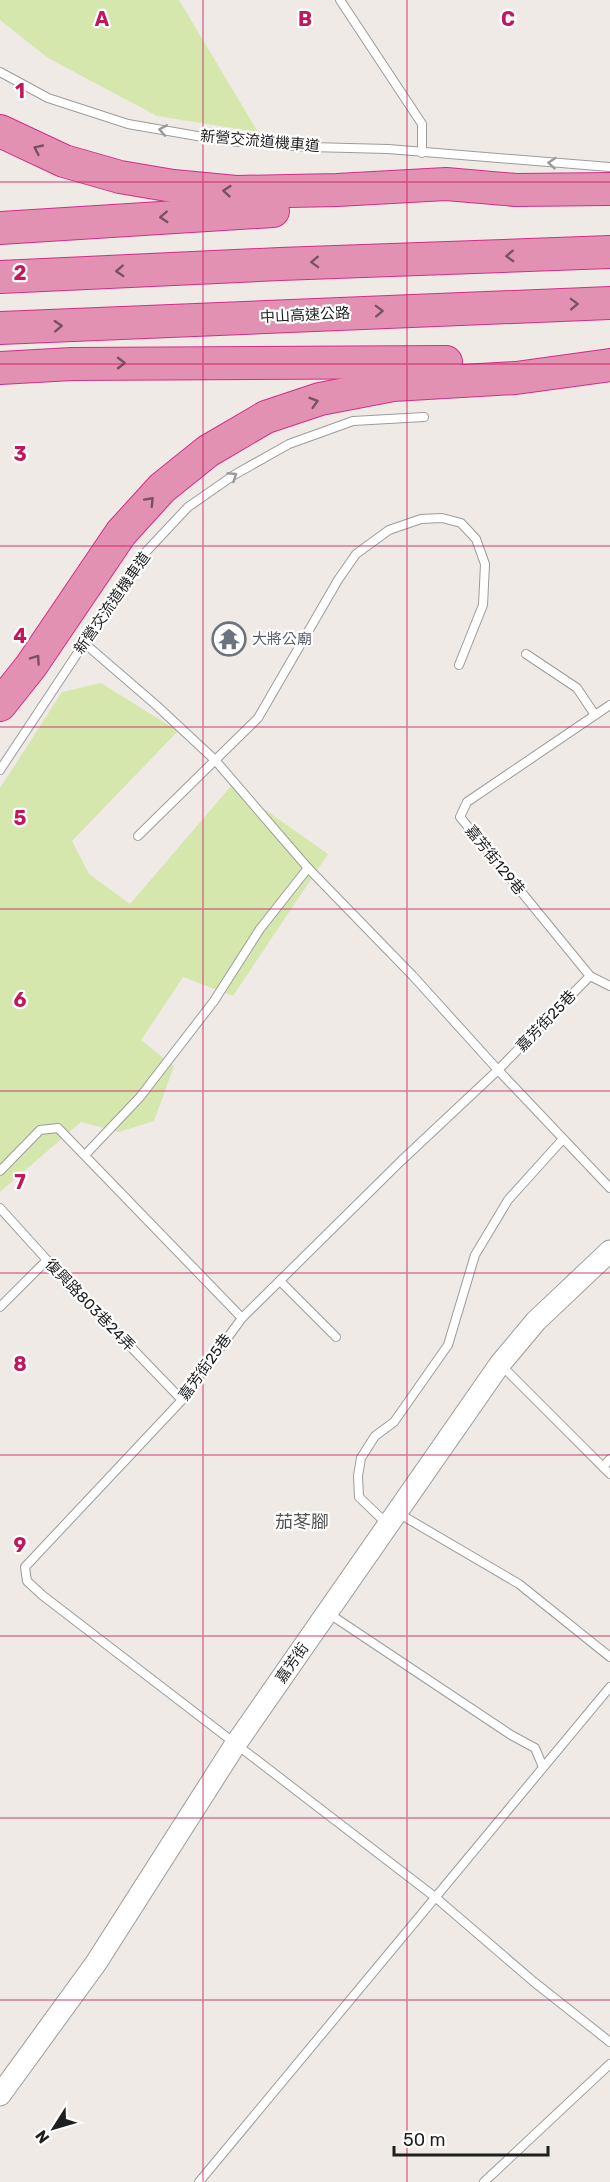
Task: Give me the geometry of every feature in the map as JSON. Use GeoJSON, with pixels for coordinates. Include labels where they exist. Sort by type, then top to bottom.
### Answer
{"type":"FeatureCollection","features":[{"type":"Feature","properties":{"kind":"highway"},"geometry":{"type":"LineString","coordinates":[[0,131],[64,161],[120,177],[173,186],[236,192],[337,190],[446,184],[516,190]]}},
{"type":"Feature","properties":{"kind":"highway"},"geometry":{"type":"LineString","coordinates":[[0,228],[378,204],[516,190],[610,189]]}},
{"type":"Feature","properties":{"kind":"highway"},"geometry":{"type":"LineString","coordinates":[[0,277],[268,264],[610,252]]}},
{"type":"Feature","properties":{"kind":"highway","name":"中山高速公路"},"geometry":{"type":"LineString","coordinates":[[0,328],[610,303]]}},
{"type":"Feature","properties":{"kind":"highway"},"geometry":{"type":"LineString","coordinates":[[0,368],[72,364],[495,362],[598,366]]}},
{"type":"Feature","properties":{"kind":"highway"},"geometry":{"type":"LineString","coordinates":[[0,705],[31,666],[121,533],[162,488],[208,451],[266,417],[320,399],[393,385],[516,378],[598,366]]}},
{"type":"Feature","properties":{"kind":"street","name":"嘉芳街"},"geometry":{"type":"LineString","coordinates":[[0,2096],[96,1963],[235,1745],[500,1364],[536,1321],[610,1251]]}},
{"type":"Feature","properties":{"kind":"lane"},"geometry":{"type":"LineString","coordinates":[[340,0],[422,124],[422,153]]}},
{"type":"Feature","properties":{"kind":"lane","name":"新營交流道機車道"},"geometry":{"type":"LineString","coordinates":[[0,72],[48,98],[128,124],[226,141],[310,147],[388,149],[610,167]]}},
{"type":"Feature","properties":{"kind":"lane","name":"新營交流道機車道"},"geometry":{"type":"LineString","coordinates":[[0,770],[142,556],[188,507],[234,475],[289,444],[353,421],[424,417]]}},
{"type":"Feature","properties":{"kind":"lane"},"geometry":{"type":"LineString","coordinates":[[138,836],[258,718],[338,580],[356,554],[389,530],[421,519],[442,518],[461,523],[476,539],[485,564],[483,605],[459,666]]}},
{"type":"Feature","properties":{"kind":"lane"},"geometry":{"type":"LineString","coordinates":[[83,642],[215,760],[308,868],[413,976],[610,1188]]}},
{"type":"Feature","properties":{"kind":"lane"},"geometry":{"type":"LineString","coordinates":[[526,654],[577,688],[594,715]]}},
{"type":"Feature","properties":{"kind":"lane","name":"嘉芳街129巷"},"geometry":{"type":"LineString","coordinates":[[610,705],[467,802],[460,817],[590,976],[610,986]]}},
{"type":"Feature","properties":{"kind":"lane"},"geometry":{"type":"LineString","coordinates":[[85,1155],[140,1097],[214,1001],[260,929],[308,868]]}},
{"type":"Feature","properties":{"kind":"lane","name":"嘉芳街25巷"},"geometry":{"type":"LineString","coordinates":[[235,1745],[51,1603],[27,1581],[25,1567],[182,1400],[242,1317],[401,1161],[498,1070],[590,976]]}},
{"type":"Feature","properties":{"kind":"lane"},"geometry":{"type":"LineString","coordinates":[[0,1171],[40,1130],[58,1128],[242,1317]]}},
{"type":"Feature","properties":{"kind":"lane"},"geometry":{"type":"LineString","coordinates":[[563,1139],[508,1200],[475,1256],[448,1345],[393,1422],[375,1436],[361,1458],[358,1476],[359,1497],[392,1518],[519,1584],[610,1657]]}},
{"type":"Feature","properties":{"kind":"lane","name":"復興路803巷24弄"},"geometry":{"type":"LineString","coordinates":[[0,1208],[182,1400]]}},
{"type":"Feature","properties":{"kind":"lane"},"geometry":{"type":"LineString","coordinates":[[0,1307],[47,1260]]}},
{"type":"Feature","properties":{"kind":"lane"},"geometry":{"type":"LineString","coordinates":[[280,1281],[336,1336]]}},
{"type":"Feature","properties":{"kind":"lane"},"geometry":{"type":"LineString","coordinates":[[500,1364],[610,1474]]}},
{"type":"Feature","properties":{"kind":"lane"},"geometry":{"type":"LineString","coordinates":[[603,1467],[610,1459]]}},
{"type":"Feature","properties":{"kind":"lane"},"geometry":{"type":"LineString","coordinates":[[327,1612],[511,1735],[535,1748],[543,1767]]}},
{"type":"Feature","properties":{"kind":"lane"},"geometry":{"type":"LineString","coordinates":[[199,2182],[610,1688]]}},
{"type":"Feature","properties":{"kind":"lane"},"geometry":{"type":"LineString","coordinates":[[235,1745],[435,1897],[534,1982],[610,2042]]}},
{"type":"Feature","properties":{"kind":"lane"},"geometry":{"type":"LineString","coordinates":[[484,2182],[610,2064]]}},
{"type":"Feature","properties":{"kind":"green space"},"geometry":{"type":"Polygon","coordinates":[[[0,0],[179,0],[258,132],[157,116],[48,58],[0,20],[0,0]]]}},
{"type":"Feature","properties":{"kind":"green space"},"geometry":{"type":"Polygon","coordinates":[[[101,683],[178,731],[72,841],[89,874],[130,904],[231,786],[328,854],[233,996],[183,977],[141,1040],[174,1066],[154,1121],[119,1132],[81,1122],[0,1192],[0,788],[62,692],[101,683]]]}},
{"type":"Feature","properties":{"kind":"place","name":"大將公廟"},"geometry":{"type":"Point","coordinates":[229,639]}},
{"type":"Feature","properties":{"kind":"district","name":"茄苳腳"},"geometry":{"type":"Point","coordinates":[302,1522]}}]}
